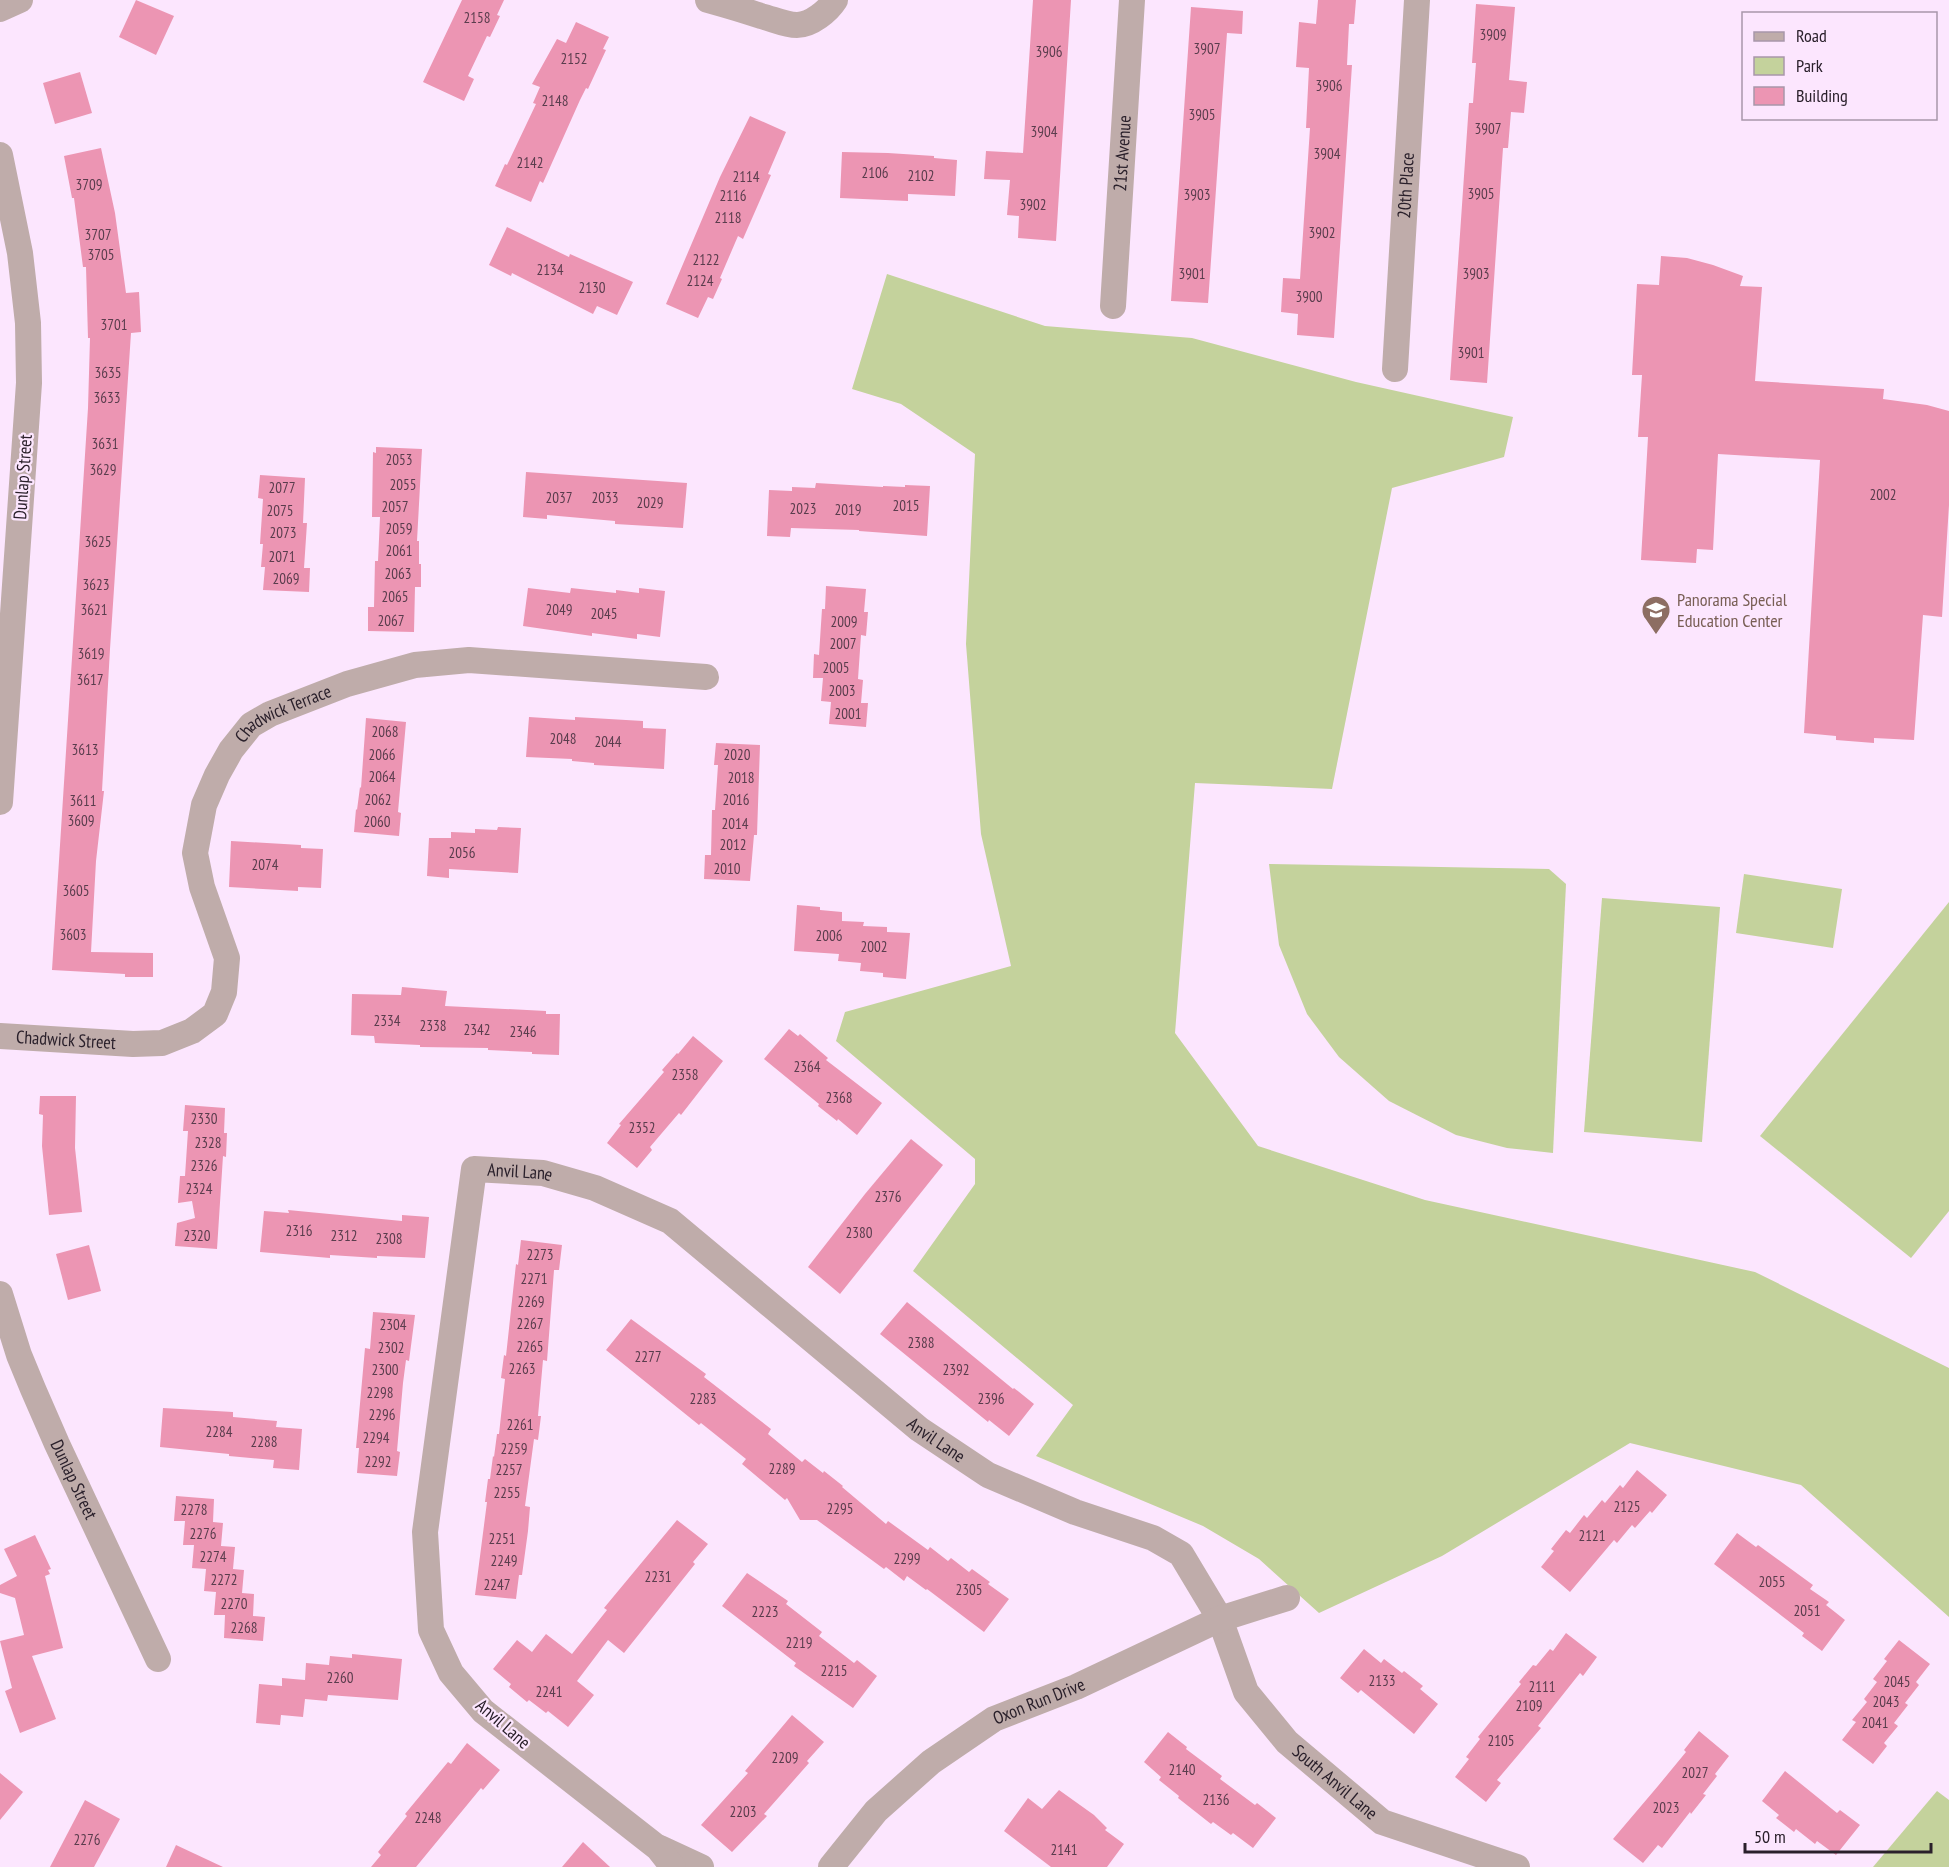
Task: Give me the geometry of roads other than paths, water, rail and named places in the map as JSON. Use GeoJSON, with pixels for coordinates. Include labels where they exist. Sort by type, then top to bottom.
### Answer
{"type":"FeatureCollection","features":[{"type":"Feature","properties":{"kind":"street"},"geometry":{"type":"LineString","coordinates":[[0,9],[20,0]]}},
{"type":"Feature","properties":{"kind":"street"},"geometry":{"type":"LineString","coordinates":[[708,0],[798,25],[807,23],[822,14],[835,0]]}},
{"type":"Feature","properties":{"kind":"street","name":"21st Avenue"},"geometry":{"type":"LineString","coordinates":[[1113,306],[1132,0]]}},
{"type":"Feature","properties":{"kind":"street","name":"20th Place"},"geometry":{"type":"LineString","coordinates":[[1395,369],[1417,0]]}},
{"type":"Feature","properties":{"kind":"street","name":"Dunlap Street"},"geometry":{"type":"LineString","coordinates":[[0,155],[21,265],[28,323],[29,383],[0,802]]}},
{"type":"Feature","properties":{"kind":"street","name":"Chadwick Terrace"},"geometry":{"type":"LineString","coordinates":[[133,1044],[162,1043],[192,1031],[215,1014],[224,992],[227,958],[202,886],[195,853],[204,805],[217,775],[231,750],[251,725],[270,714],[341,686],[415,665],[469,660],[706,677]]}},
{"type":"Feature","properties":{"kind":"street","name":"Chadwick Street"},"geometry":{"type":"LineString","coordinates":[[0,1036],[133,1044]]}},
{"type":"Feature","properties":{"kind":"street","name":"Anvil Lane"},"geometry":{"type":"LineString","coordinates":[[665,1857],[483,1711],[452,1673],[431,1630],[425,1532],[474,1169],[543,1173],[595,1188],[670,1221],[919,1429],[988,1475],[1075,1512],[1154,1538],[1181,1554],[1220,1619]]}},
{"type":"Feature","properties":{"kind":"street","name":"Dunlap Street"},"geometry":{"type":"LineString","coordinates":[[0,1294],[19,1355],[33,1389],[158,1659]]}},
{"type":"Feature","properties":{"kind":"street","name":"Oxon Run Drive"},"geometry":{"type":"LineString","coordinates":[[831,1867],[876,1811],[931,1762],[994,1719],[1076,1687],[1220,1619],[1287,1598]]}},
{"type":"Feature","properties":{"kind":"street","name":"South Anvil Lane"},"geometry":{"type":"LineString","coordinates":[[1220,1619],[1246,1692],[1287,1742],[1382,1822],[1516,1867]]}},
{"type":"Feature","properties":{"kind":"street"},"geometry":{"type":"LineString","coordinates":[[665,1857],[700,1867]]}},
{"type":"Feature","properties":{"kind":"place","name":"Panorama Special Education Center"},"geometry":{"type":"Point","coordinates":[1656,636]}}]}
